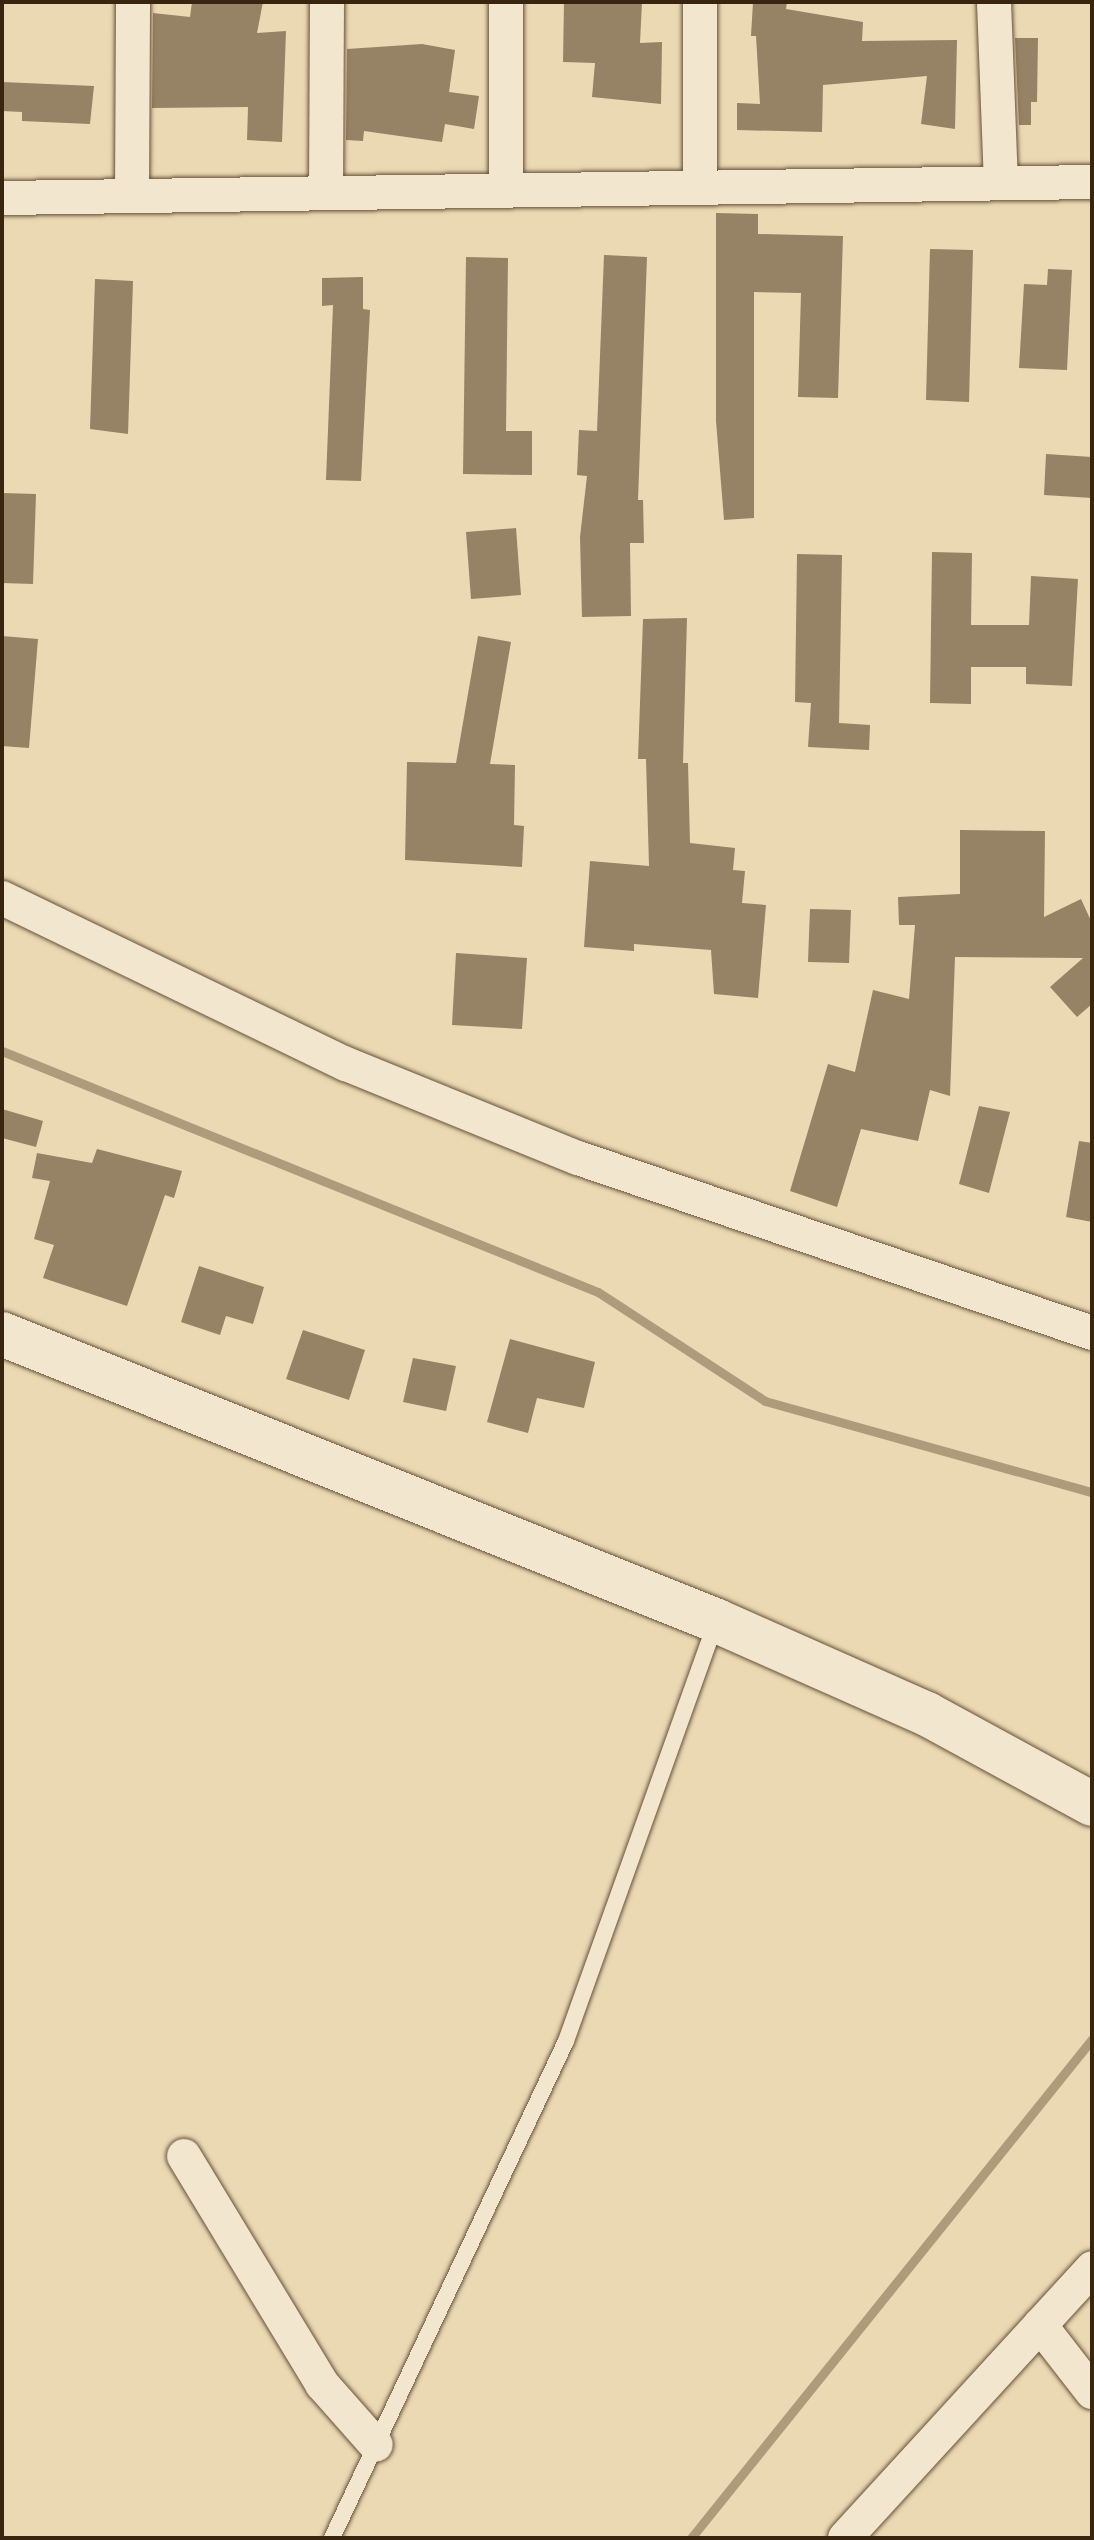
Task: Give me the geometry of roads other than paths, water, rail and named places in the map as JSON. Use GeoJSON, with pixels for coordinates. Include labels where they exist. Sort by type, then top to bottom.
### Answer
{"type":"FeatureCollection","features":[{"type":"Feature","properties":{"kind":"main road"},"geometry":{"type":"LineString","coordinates":[[2,1334],[717,1621],[927,1714],[1092,1804]]}},
{"type":"Feature","properties":{"kind":"street"},"geometry":{"type":"LineString","coordinates":[[132,196],[133,2]]}},
{"type":"Feature","properties":{"kind":"street"},"geometry":{"type":"LineString","coordinates":[[326,193],[327,2]]}},
{"type":"Feature","properties":{"kind":"street"},"geometry":{"type":"LineString","coordinates":[[506,2],[506,191]]}},
{"type":"Feature","properties":{"kind":"street"},"geometry":{"type":"LineString","coordinates":[[700,2],[700,187]]}},
{"type":"Feature","properties":{"kind":"street"},"geometry":{"type":"LineString","coordinates":[[994,2],[1001,183]]}},
{"type":"Feature","properties":{"kind":"street"},"geometry":{"type":"LineString","coordinates":[[2,198],[1092,182]]}},
{"type":"Feature","properties":{"kind":"street"},"geometry":{"type":"LineString","coordinates":[[2,898],[346,1064],[578,1158],[1092,1333]]}},
{"type":"Feature","properties":{"kind":"street"},"geometry":{"type":"LineString","coordinates":[[184,2156],[322,2384],[376,2445]]}},
{"type":"Feature","properties":{"kind":"street"},"geometry":{"type":"LineString","coordinates":[[845,2538],[1092,2268]]}},
{"type":"Feature","properties":{"kind":"street"},"geometry":{"type":"LineString","coordinates":[[1040,2325],[1092,2392]]}},
{"type":"Feature","properties":{"kind":"lane"},"geometry":{"type":"LineString","coordinates":[[332,2538],[566,2041],[717,1621]]}},
{"type":"Feature","properties":{"kind":"waterway"},"geometry":{"type":"LineString","coordinates":[[2,1051],[598,1292],[765,1401],[1092,1492]]}},
{"type":"Feature","properties":{"kind":"waterway"},"geometry":{"type":"LineString","coordinates":[[691,2538],[1092,2039]]}}]}
